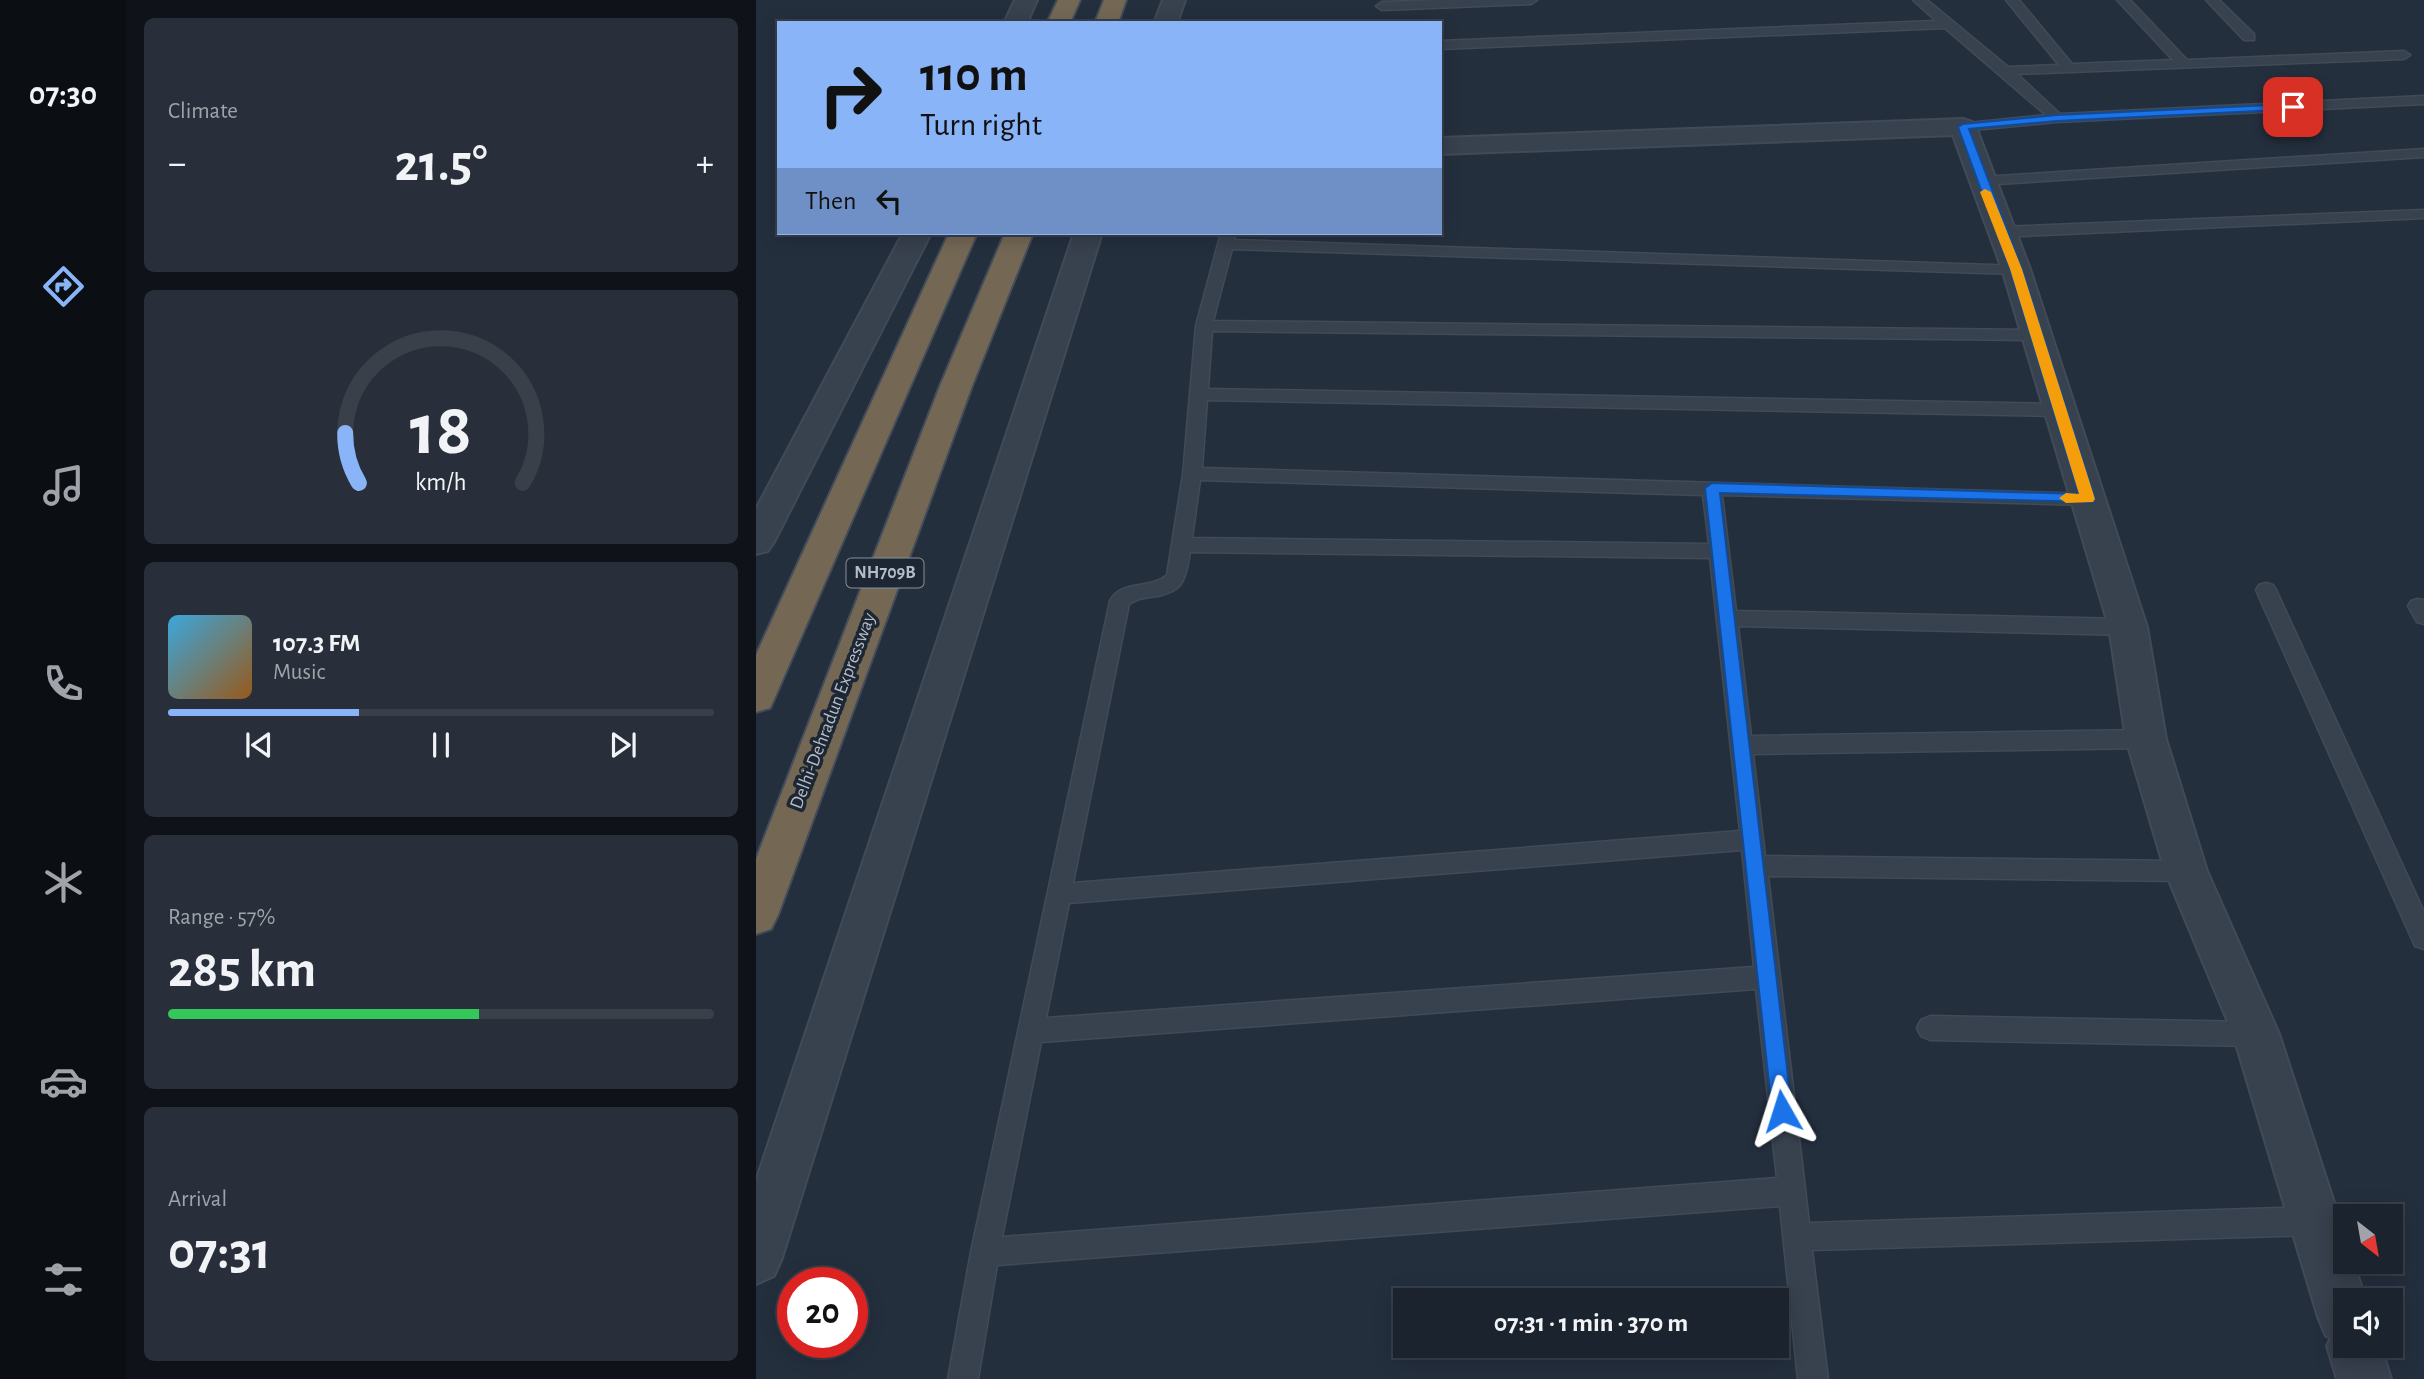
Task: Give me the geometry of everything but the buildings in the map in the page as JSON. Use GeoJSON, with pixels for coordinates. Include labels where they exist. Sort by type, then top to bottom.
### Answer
{"type":"FeatureCollection","features":[{"type":"Feature","properties":{"kind":"highway"},"geometry":{"type":"LineString","coordinates":[[1059,21],[1069,0]]}},
{"type":"Feature","properties":{"kind":"highway"},"geometry":{"type":"LineString","coordinates":[[1106,21],[1115,0]]}},
{"type":"Feature","properties":{"kind":"highway","name":"NH709B"},"geometry":{"type":"LineString","coordinates":[[756,697],[962,235]]}},
{"type":"Feature","properties":{"kind":"highway","name":"Delhi-Dehradun Expressway"},"geometry":{"type":"LineString","coordinates":[[756,915],[956,386],[1018,235]]}},
{"type":"Feature","properties":{"kind":"street"},"geometry":{"type":"LineString","coordinates":[[1016,21],[1026,0]]}},
{"type":"Feature","properties":{"kind":"street"},"geometry":{"type":"LineString","coordinates":[[1166,21],[1174,0]]}},
{"type":"Feature","properties":{"kind":"street"},"geometry":{"type":"LineString","coordinates":[[1442,146],[1963,127],[2016,269],[2128,627],[2146,739],[2186,871],[2256,1034],[2336,1288]]}},
{"type":"Feature","properties":{"kind":"street"},"geometry":{"type":"LineString","coordinates":[[756,542],[916,235]]}},
{"type":"Feature","properties":{"kind":"street"},"geometry":{"type":"LineString","coordinates":[[756,1258],[1087,235]]}},
{"type":"Feature","properties":{"kind":"street"},"geometry":{"type":"LineString","coordinates":[[2358,1358],[2364,1379]]}},
{"type":"Feature","properties":{"kind":"lane"},"geometry":{"type":"LineString","coordinates":[[1378,21],[1382,3],[1531,0]]}},
{"type":"Feature","properties":{"kind":"lane"},"geometry":{"type":"LineString","coordinates":[[1919,0],[2057,118]]}},
{"type":"Feature","properties":{"kind":"lane"},"geometry":{"type":"LineString","coordinates":[[2012,0],[2068,68]]}},
{"type":"Feature","properties":{"kind":"lane"},"geometry":{"type":"LineString","coordinates":[[2123,0],[2184,64]]}},
{"type":"Feature","properties":{"kind":"lane"},"geometry":{"type":"LineString","coordinates":[[2212,0],[2249,37]]}},
{"type":"Feature","properties":{"kind":"lane"},"geometry":{"type":"LineString","coordinates":[[1442,45],[1948,24]]}},
{"type":"Feature","properties":{"kind":"lane"},"geometry":{"type":"LineString","coordinates":[[2005,71],[2404,55]]}},
{"type":"Feature","properties":{"kind":"lane"},"geometry":{"type":"LineString","coordinates":[[1963,127],[2057,118],[2424,100]]}},
{"type":"Feature","properties":{"kind":"lane"},"geometry":{"type":"LineString","coordinates":[[1981,181],[2424,153]]}},
{"type":"Feature","properties":{"kind":"lane"},"geometry":{"type":"LineString","coordinates":[[2000,232],[2424,214]]}},
{"type":"Feature","properties":{"kind":"lane"},"geometry":{"type":"LineString","coordinates":[[963,1379],[985,1252],[1120,601],[1132,593],[1170,586],[1176,578],[1192,474],[1204,326],[1226,238],[2016,269]]}},
{"type":"Feature","properties":{"kind":"lane"},"geometry":{"type":"LineString","coordinates":[[1204,326],[2036,335]]}},
{"type":"Feature","properties":{"kind":"lane"},"geometry":{"type":"LineString","coordinates":[[1200,394],[2060,410]]}},
{"type":"Feature","properties":{"kind":"lane"},"geometry":{"type":"LineString","coordinates":[[1192,474],[2088,499]]}},
{"type":"Feature","properties":{"kind":"lane"},"geometry":{"type":"LineString","coordinates":[[1712,488],[1813,1379]]}},
{"type":"Feature","properties":{"kind":"lane"},"geometry":{"type":"LineString","coordinates":[[1182,545],[1719,551]]}},
{"type":"Feature","properties":{"kind":"lane"},"geometry":{"type":"LineString","coordinates":[[2266,590],[2424,938]]}},
{"type":"Feature","properties":{"kind":"lane"},"geometry":{"type":"LineString","coordinates":[[1727,618],[2128,627]]}},
{"type":"Feature","properties":{"kind":"lane"},"geometry":{"type":"LineString","coordinates":[[1741,745],[2146,739]]}},
{"type":"Feature","properties":{"kind":"lane"},"geometry":{"type":"LineString","coordinates":[[1059,894],[1751,840]]}},
{"type":"Feature","properties":{"kind":"lane"},"geometry":{"type":"LineString","coordinates":[[1755,866],[2186,871]]}},
{"type":"Feature","properties":{"kind":"lane"},"geometry":{"type":"LineString","coordinates":[[1031,1031],[1767,977]]}},
{"type":"Feature","properties":{"kind":"lane"},"geometry":{"type":"LineString","coordinates":[[1930,1028],[2256,1034]]}},
{"type":"Feature","properties":{"kind":"lane"},"geometry":{"type":"LineString","coordinates":[[985,1252],[1791,1191]]}},
{"type":"Feature","properties":{"kind":"lane"},"geometry":{"type":"LineString","coordinates":[[1797,1237],[2315,1221]]}},
{"type":"Feature","properties":{"kind":"slow traffic"},"geometry":{"type":"LineString","coordinates":[[1985,192],[2016,269],[2088,499],[2066,498]]}},
{"type":"Feature","properties":{"kind":"route"},"geometry":{"type":"LineString","coordinates":[[1782,1111],[1712,488],[2088,499],[2016,269],[1963,127],[2057,118],[2293,107]]}}]}
